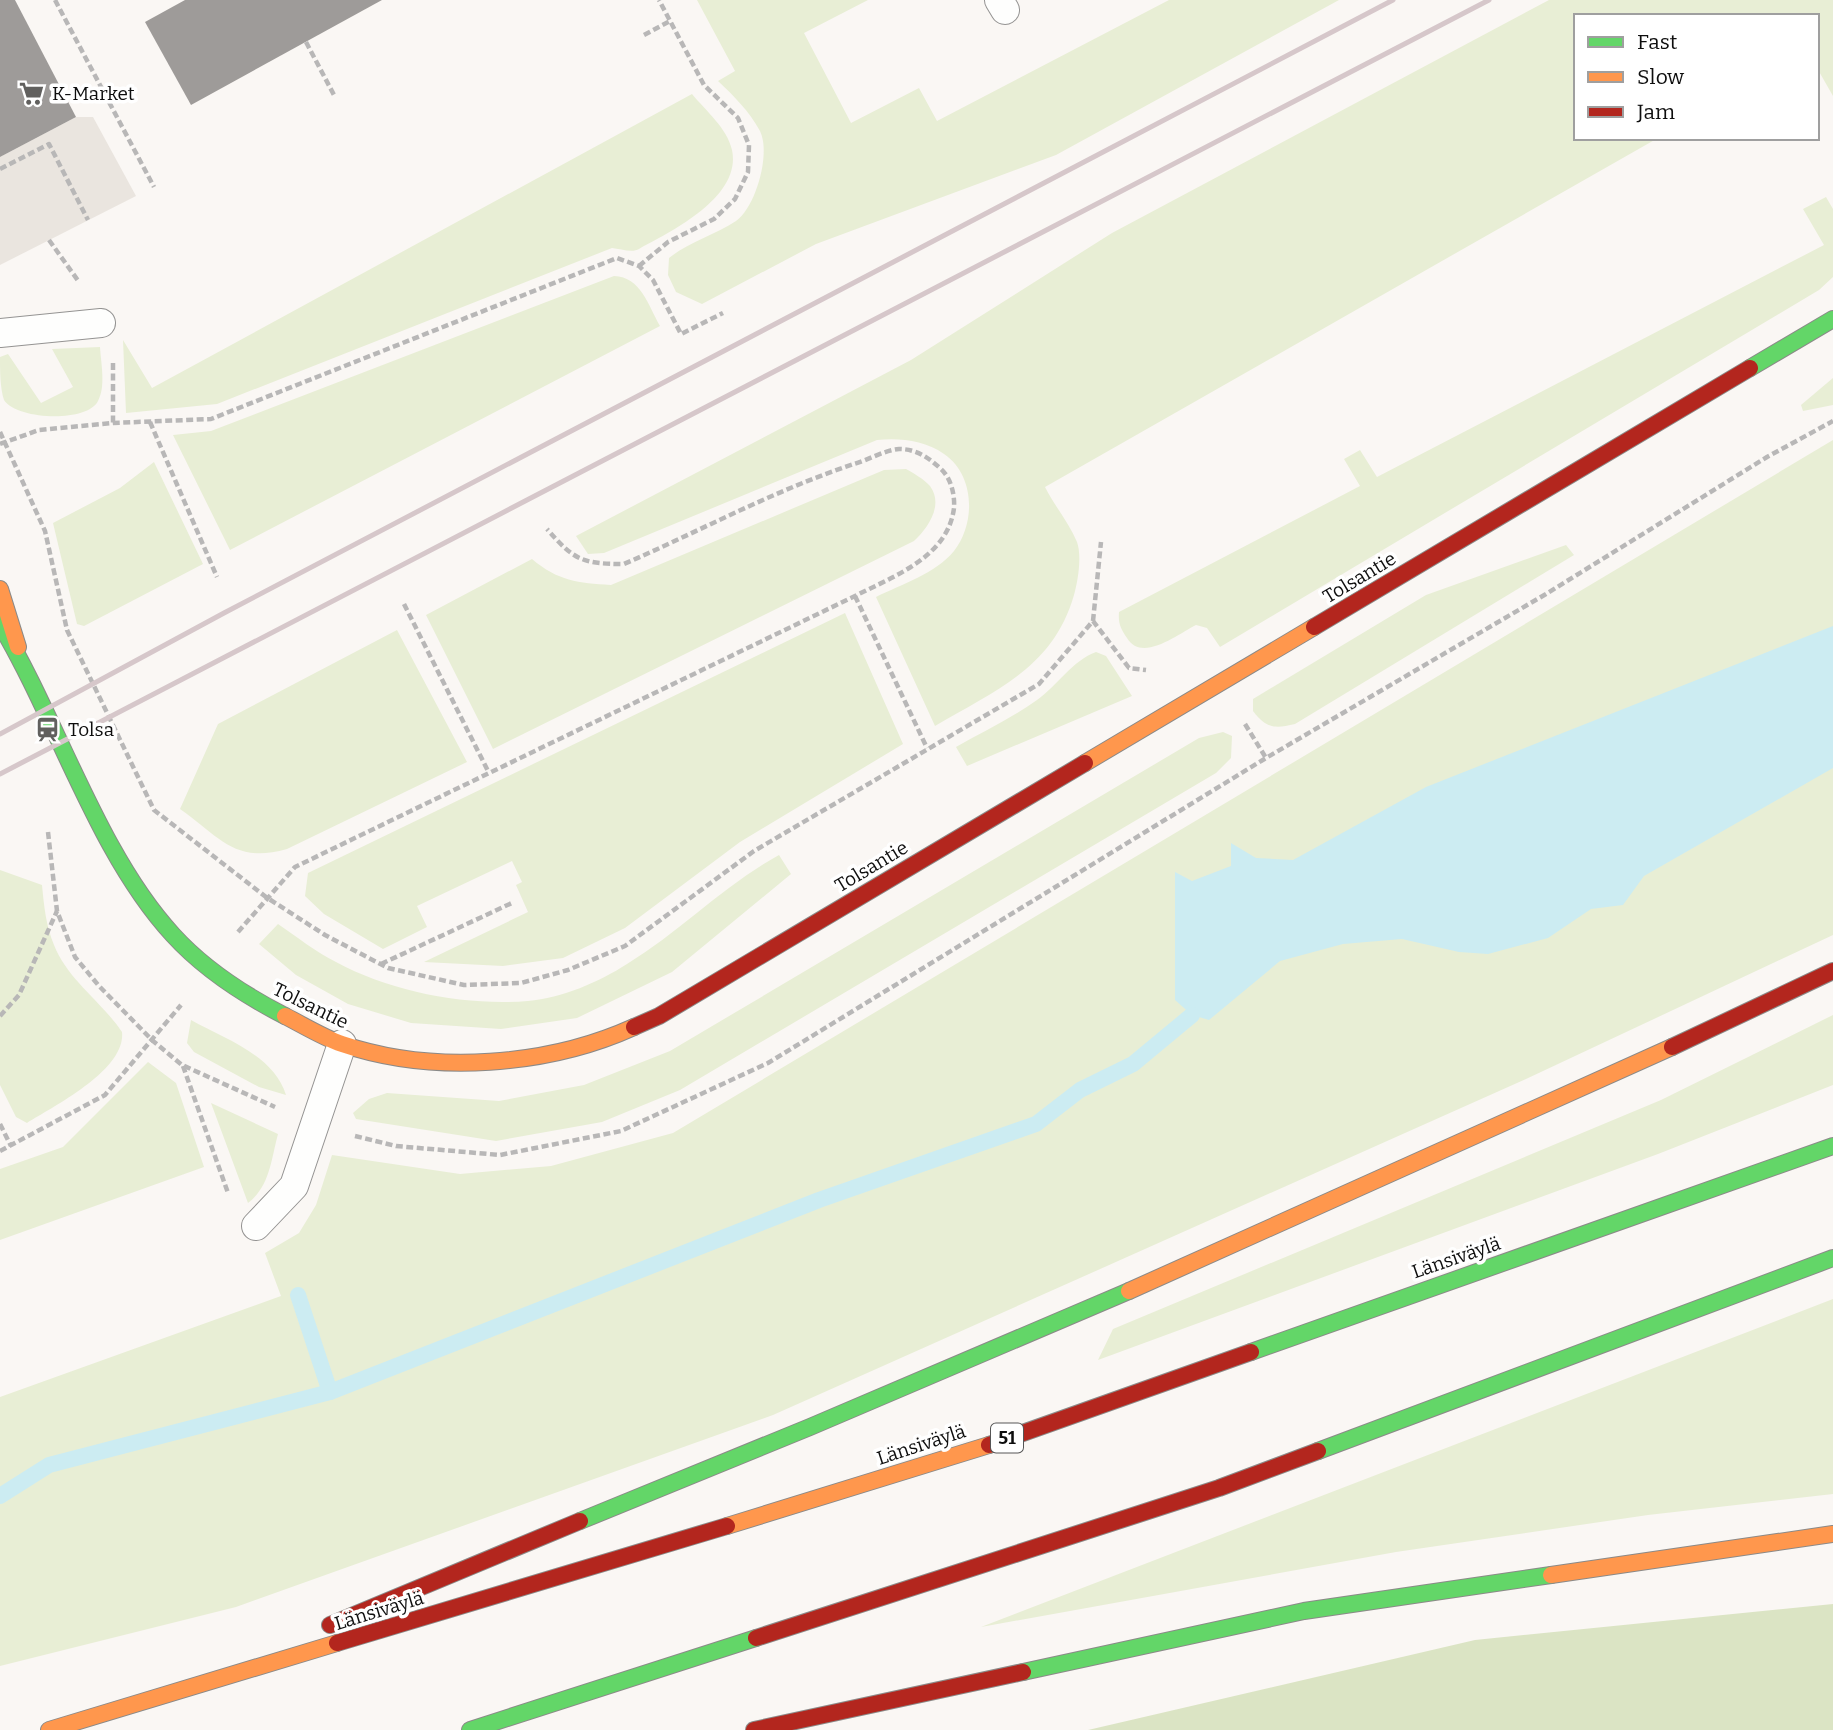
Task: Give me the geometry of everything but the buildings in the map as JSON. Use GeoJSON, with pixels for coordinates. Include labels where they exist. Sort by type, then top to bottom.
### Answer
{"type":"FeatureCollection","features":[{"type":"Feature","properties":{"kind":"main road","name":"Tolsantie"},"geometry":{"type":"LineString","coordinates":[[0,589],[21,656],[95,814],[143,898],[173,936],[209,969],[253,1000],[342,1044],[385,1054],[481,1062],[573,1050],[646,1021],[1833,319]]}},
{"type":"Feature","properties":{"kind":"main road","name":"Tolsantie"},"geometry":{"type":"LineString","coordinates":[[0,624],[21,656]]}},
{"type":"Feature","properties":{"kind":"main road"},"geometry":{"type":"LineString","coordinates":[[170,1695],[486,1556],[698,1474],[972,1358],[1612,1077],[1833,971]]}},
{"type":"Feature","properties":{"kind":"main road","name":"Länsiväylä"},"geometry":{"type":"LineString","coordinates":[[49,1730],[955,1457],[1833,1146]]}},
{"type":"Feature","properties":{"kind":"main road"},"geometry":{"type":"LineString","coordinates":[[470,1730],[1219,1488],[1833,1258]]}},
{"type":"Feature","properties":{"kind":"main road"},"geometry":{"type":"LineString","coordinates":[[754,1730],[1304,1611],[1833,1534]]}},
{"type":"Feature","properties":{"kind":"lane"},"geometry":{"type":"LineString","coordinates":[[0,333],[101,324]]}},
{"type":"Feature","properties":{"kind":"lane"},"geometry":{"type":"LineString","coordinates":[[256,1226],[294,1186],[317,1127],[342,1044]]}},
{"type":"Feature","properties":{"kind":"path"},"geometry":{"type":"LineString","coordinates":[[55,0],[154,187]]}},
{"type":"Feature","properties":{"kind":"path"},"geometry":{"type":"LineString","coordinates":[[639,266],[668,242],[714,219],[735,199],[748,172],[749,145],[738,118],[704,85],[659,0]]}},
{"type":"Feature","properties":{"kind":"path"},"geometry":{"type":"LineString","coordinates":[[644,35],[670,21]]}},
{"type":"Feature","properties":{"kind":"path"},"geometry":{"type":"LineString","coordinates":[[306,42],[334,95]]}},
{"type":"Feature","properties":{"kind":"path"},"geometry":{"type":"LineString","coordinates":[[0,169],[49,144],[88,220]]}},
{"type":"Feature","properties":{"kind":"path"},"geometry":{"type":"LineString","coordinates":[[2,443],[39,430],[211,419],[617,258],[639,266],[653,280],[681,334],[723,313]]}},
{"type":"Feature","properties":{"kind":"path"},"geometry":{"type":"LineString","coordinates":[[44,822],[49,834],[57,911],[75,957],[153,1041],[183,1065],[317,1127],[396,1146],[500,1155],[621,1131],[768,1063],[1266,758],[1546,594],[1767,457],[1833,421]]}},
{"type":"Feature","properties":{"kind":"path"},"geometry":{"type":"LineString","coordinates":[[150,422],[217,577]]}},
{"type":"Feature","properties":{"kind":"path"},"geometry":{"type":"LineString","coordinates":[[0,432],[2,443],[45,531],[67,629],[154,810],[266,897],[325,935],[380,965],[464,985],[521,983],[568,970],[625,946],[754,851],[1039,684],[1093,621],[1101,542]]}},
{"type":"Feature","properties":{"kind":"path"},"geometry":{"type":"LineString","coordinates":[[266,897],[295,867],[488,771],[855,596],[917,563],[939,545],[952,517],[955,498],[948,475],[919,452],[898,449],[816,477],[624,564],[595,564],[569,554],[547,529]]}},
{"type":"Feature","properties":{"kind":"path"},"geometry":{"type":"LineString","coordinates":[[855,596],[927,748]]}},
{"type":"Feature","properties":{"kind":"path"},"geometry":{"type":"LineString","coordinates":[[404,604],[488,771]]}},
{"type":"Feature","properties":{"kind":"path"},"geometry":{"type":"LineString","coordinates":[[1093,621],[1129,667],[1148,671]]}},
{"type":"Feature","properties":{"kind":"path"},"geometry":{"type":"LineString","coordinates":[[1219,684],[1266,758]]}},
{"type":"Feature","properties":{"kind":"path"},"geometry":{"type":"LineString","coordinates":[[380,965],[513,902]]}},
{"type":"Feature","properties":{"kind":"path"},"geometry":{"type":"LineString","coordinates":[[0,1016],[19,995],[57,911]]}},
{"type":"Feature","properties":{"kind":"path"},"geometry":{"type":"LineString","coordinates":[[0,1151],[105,1095],[153,1041]]}},
{"type":"Feature","properties":{"kind":"path"},"geometry":{"type":"LineString","coordinates":[[183,1065],[233,1205]]}},
{"type":"Feature","properties":{"kind":"path"},"geometry":{"type":"LineString","coordinates":[[0,1124],[11,1146]]}},
{"type":"Feature","properties":{"kind":"green space"},"geometry":{"type":"Polygon","coordinates":[[[697,0],[868,0],[804,33],[851,123],[919,88],[937,121],[1169,0],[1339,0],[1056,155],[816,244],[702,304],[676,292],[668,275],[669,258],[728,226],[743,214],[760,179],[764,152],[756,124],[718,81],[735,71],[697,0]]]}},
{"type":"Feature","properties":{"kind":"green space"},"geometry":{"type":"Polygon","coordinates":[[[1549,0],[1833,0],[1833,96],[1819,72],[1819,14],[1574,14],[1574,140],[1654,140],[1045,487],[1070,528],[1078,548],[1077,583],[1064,620],[1052,641],[1020,674],[935,726],[876,597],[937,566],[954,551],[961,540],[969,514],[967,487],[954,463],[936,449],[912,441],[877,440],[604,553],[588,554],[576,536],[911,360],[1112,233],[1549,0]]]}},
{"type":"Feature","properties":{"kind":"green space"},"geometry":{"type":"Polygon","coordinates":[[[692,94],[726,134],[732,150],[732,167],[726,183],[716,197],[669,233],[636,250],[612,248],[217,404],[126,413],[123,340],[152,388],[692,94]]]}},
{"type":"Feature","properties":{"kind":"green space"},"geometry":{"type":"Polygon","coordinates":[[[1826,197],[1833,209],[1833,277],[1819,290],[1220,647],[1207,628],[1196,625],[1151,647],[1134,645],[1125,635],[1119,612],[1360,486],[1344,459],[1360,450],[1377,477],[1824,245],[1803,209],[1826,197]]]}},
{"type":"Feature","properties":{"kind":"green space"},"geometry":{"type":"Polygon","coordinates":[[[614,276],[631,281],[637,287],[660,326],[230,550],[173,435],[211,431],[614,276]]]}},
{"type":"Feature","properties":{"kind":"green space"},"geometry":{"type":"Polygon","coordinates":[[[100,347],[102,389],[98,401],[91,408],[67,416],[37,415],[11,407],[4,400],[0,357],[8,354],[41,403],[73,387],[52,349],[100,347]]]}},
{"type":"Feature","properties":{"kind":"green space"},"geometry":{"type":"Polygon","coordinates":[[[1833,378],[1833,405],[1803,411],[1801,405],[1833,378]]]}},
{"type":"Feature","properties":{"kind":"green space"},"geometry":{"type":"Polygon","coordinates":[[[1833,440],[1833,935],[1526,1079],[773,1415],[236,1607],[0,1666],[0,1397],[281,1296],[265,1253],[299,1233],[316,1205],[332,1155],[460,1174],[551,1166],[673,1133],[1833,440]]]}},
{"type":"Feature","properties":{"kind":"green space"},"geometry":{"type":"Polygon","coordinates":[[[154,462],[203,564],[84,626],[77,624],[53,523],[120,488],[154,462]]]}},
{"type":"Feature","properties":{"kind":"green space"},"geometry":{"type":"Polygon","coordinates":[[[906,469],[930,486],[935,501],[929,523],[914,541],[493,749],[426,615],[532,559],[569,580],[611,585],[884,470],[906,469]]]}},
{"type":"Feature","properties":{"kind":"green space"},"geometry":{"type":"Polygon","coordinates":[[[1566,545],[1574,555],[1295,724],[1271,726],[1253,711],[1253,699],[1426,595],[1566,545]]]}},
{"type":"Feature","properties":{"kind":"green space"},"geometry":{"type":"Polygon","coordinates":[[[845,613],[903,744],[740,842],[625,928],[563,958],[503,966],[424,962],[528,912],[516,885],[522,882],[512,861],[417,906],[427,927],[383,949],[324,914],[305,896],[308,873],[845,613]]]}},
{"type":"Feature","properties":{"kind":"green space"},"geometry":{"type":"Polygon","coordinates":[[[397,630],[467,762],[287,849],[269,853],[254,853],[229,845],[180,809],[218,724],[397,630]]]}},
{"type":"Feature","properties":{"kind":"green space"},"geometry":{"type":"Polygon","coordinates":[[[1096,652],[1106,656],[1132,696],[967,766],[956,747],[1027,707],[1072,667],[1096,652]]]}},
{"type":"Feature","properties":{"kind":"green space"},"geometry":{"type":"Polygon","coordinates":[[[1223,732],[1232,736],[1231,758],[1216,773],[680,1090],[602,1122],[496,1141],[356,1119],[353,1113],[369,1099],[387,1093],[499,1101],[584,1085],[670,1051],[1199,738],[1223,732]]]}},
{"type":"Feature","properties":{"kind":"green space"},"geometry":{"type":"Polygon","coordinates":[[[779,855],[791,874],[672,972],[577,1018],[501,1029],[411,1023],[348,1004],[296,975],[259,944],[278,924],[336,962],[405,989],[429,995],[480,1001],[541,999],[580,988],[616,971],[666,937],[739,880],[779,855]]]}},
{"type":"Feature","properties":{"kind":"green space"},"geometry":{"type":"Polygon","coordinates":[[[0,870],[42,885],[47,923],[60,957],[76,980],[122,1032],[120,1046],[113,1060],[101,1073],[70,1097],[27,1123],[16,1117],[0,1085],[0,870]]]}},
{"type":"Feature","properties":{"kind":"green space"},"geometry":{"type":"Polygon","coordinates":[[[1833,1015],[1833,1085],[1658,1154],[1098,1360],[1113,1329],[1661,1100],[1833,1015]]]}},
{"type":"Feature","properties":{"kind":"green space"},"geometry":{"type":"Polygon","coordinates":[[[191,1020],[260,1059],[280,1081],[286,1095],[259,1087],[194,1052],[187,1043],[191,1020]]]}},
{"type":"Feature","properties":{"kind":"green space"},"geometry":{"type":"Polygon","coordinates":[[[148,1062],[176,1083],[204,1167],[0,1240],[0,1169],[63,1147],[148,1062]]]}},
{"type":"Feature","properties":{"kind":"green space"},"geometry":{"type":"Polygon","coordinates":[[[211,1103],[278,1134],[265,1181],[248,1203],[211,1103]]]}},
{"type":"Feature","properties":{"kind":"green space"},"geometry":{"type":"Polygon","coordinates":[[[1833,1299],[1833,1494],[1648,1515],[1396,1552],[981,1627],[1833,1299]]]}},
{"type":"Feature","properties":{"kind":"green space"},"geometry":{"type":"Polygon","coordinates":[[[1833,1604],[1833,1730],[1088,1730],[1475,1640],[1833,1604]]]}},
{"type":"Feature","properties":{"kind":"shaded area"},"geometry":{"type":"Polygon","coordinates":[[[76,117],[93,117],[136,196],[0,265],[0,157],[76,117]]]}},
{"type":"Feature","properties":{"kind":"water"},"geometry":{"type":"Polygon","coordinates":[[[1833,626],[1833,768],[1644,876],[1623,905],[1591,909],[1548,938],[1488,954],[1459,952],[1402,939],[1343,944],[1280,961],[1209,1020],[1192,1015],[1175,1000],[1175,872],[1192,881],[1231,866],[1231,843],[1256,858],[1293,860],[1426,787],[1833,626]]]}},
{"type":"Feature","properties":{"kind":"waterway"},"geometry":{"type":"LineString","coordinates":[[0,1496],[49,1465],[330,1392],[819,1200],[1036,1124],[1080,1090],[1133,1064],[1192,1015]]}},
{"type":"Feature","properties":{"kind":"waterway"},"geometry":{"type":"LineString","coordinates":[[298,1295],[330,1392]]}},
{"type":"Feature","properties":{"kind":"railway"},"geometry":{"type":"LineString","coordinates":[[0,734],[224,613],[1393,0]]}},
{"type":"Feature","properties":{"kind":"railway"},"geometry":{"type":"LineString","coordinates":[[0,774],[1489,0]]}},
{"type":"Feature","properties":{"kind":"traffic: fast"},"geometry":{"type":"LineString","coordinates":[[1750,368],[1833,319]]}},
{"type":"Feature","properties":{"kind":"traffic: fast"},"geometry":{"type":"LineString","coordinates":[[0,624],[101,827],[146,902],[173,935],[211,970],[285,1016]]}},
{"type":"Feature","properties":{"kind":"traffic: fast"},"geometry":{"type":"LineString","coordinates":[[1251,1352],[1833,1146]]}},
{"type":"Feature","properties":{"kind":"traffic: fast"},"geometry":{"type":"LineString","coordinates":[[1318,1451],[1833,1258]]}},
{"type":"Feature","properties":{"kind":"traffic: fast"},"geometry":{"type":"LineString","coordinates":[[580,1521],[810,1427],[1129,1291]]}},
{"type":"Feature","properties":{"kind":"traffic: fast"},"geometry":{"type":"LineString","coordinates":[[1023,1672],[1304,1611],[1551,1575]]}},
{"type":"Feature","properties":{"kind":"traffic: fast"},"geometry":{"type":"LineString","coordinates":[[470,1730],[756,1638]]}},
{"type":"Feature","properties":{"kind":"traffic: slow"},"geometry":{"type":"LineString","coordinates":[[0,589],[18,647]]}},
{"type":"Feature","properties":{"kind":"traffic: slow"},"geometry":{"type":"LineString","coordinates":[[1085,763],[1314,627]]}},
{"type":"Feature","properties":{"kind":"traffic: slow"},"geometry":{"type":"LineString","coordinates":[[285,1016],[342,1044],[377,1054],[452,1063],[528,1058],[600,1040],[634,1027]]}},
{"type":"Feature","properties":{"kind":"traffic: slow"},"geometry":{"type":"LineString","coordinates":[[1129,1291],[1672,1047]]}},
{"type":"Feature","properties":{"kind":"traffic: slow"},"geometry":{"type":"LineString","coordinates":[[727,1526],[989,1445]]}},
{"type":"Feature","properties":{"kind":"traffic: slow"},"geometry":{"type":"LineString","coordinates":[[1551,1575],[1833,1534]]}},
{"type":"Feature","properties":{"kind":"traffic: slow"},"geometry":{"type":"LineString","coordinates":[[49,1730],[337,1643]]}},
{"type":"Feature","properties":{"kind":"traffic: jam"},"geometry":{"type":"LineString","coordinates":[[1314,627],[1750,368]]}},
{"type":"Feature","properties":{"kind":"traffic: jam"},"geometry":{"type":"LineString","coordinates":[[634,1027],[659,1016],[1085,763]]}},
{"type":"Feature","properties":{"kind":"traffic: jam"},"geometry":{"type":"LineString","coordinates":[[1672,1047],[1833,971]]}},
{"type":"Feature","properties":{"kind":"traffic: jam"},"geometry":{"type":"LineString","coordinates":[[989,1445],[1251,1352]]}},
{"type":"Feature","properties":{"kind":"traffic: jam"},"geometry":{"type":"LineString","coordinates":[[756,1638],[1219,1488],[1318,1451]]}},
{"type":"Feature","properties":{"kind":"traffic: jam"},"geometry":{"type":"LineString","coordinates":[[330,1625],[580,1521]]}},
{"type":"Feature","properties":{"kind":"traffic: jam"},"geometry":{"type":"LineString","coordinates":[[337,1643],[727,1526]]}},
{"type":"Feature","properties":{"kind":"traffic: jam"},"geometry":{"type":"LineString","coordinates":[[754,1730],[1023,1672]]}},
{"type":"Feature","properties":{"kind":"place","name":"K-Market"},"geometry":{"type":"Point","coordinates":[32,93]}},
{"type":"Feature","properties":{"kind":"place","name":"Tolsa"},"geometry":{"type":"Point","coordinates":[48,729]}}]}
